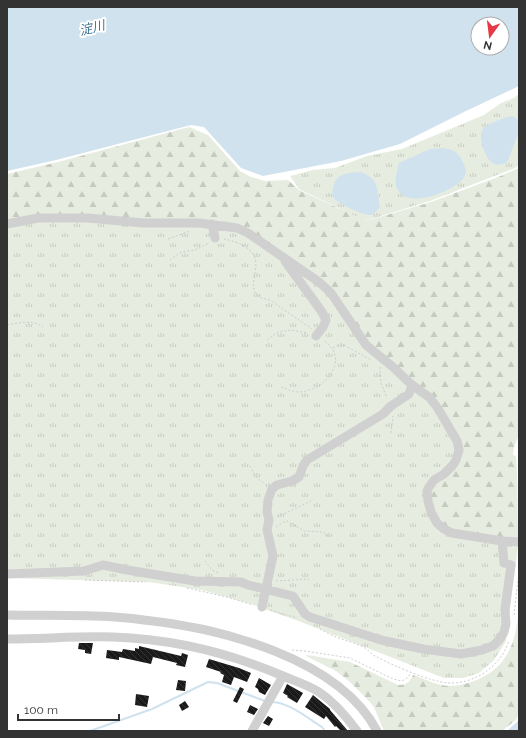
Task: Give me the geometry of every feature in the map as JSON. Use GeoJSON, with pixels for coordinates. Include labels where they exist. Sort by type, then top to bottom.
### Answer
{"type":"FeatureCollection","features":[{"type":"Feature","properties":{"kind":"street"},"geometry":{"type":"LineString","coordinates":[[7,224],[38,218],[88,218],[143,223],[212,224],[237,228],[248,233],[302,269],[331,293],[366,345],[412,385],[429,397],[437,407],[458,441],[459,450],[453,466],[431,483],[428,491],[428,501],[431,512],[437,523],[452,533],[502,541],[519,542]]}},
{"type":"Feature","properties":{"kind":"street"},"geometry":{"type":"LineString","coordinates":[[212,224],[215,238]]}},
{"type":"Feature","properties":{"kind":"street"},"geometry":{"type":"LineString","coordinates":[[282,257],[322,312],[326,320],[317,335]]}},
{"type":"Feature","properties":{"kind":"street"},"geometry":{"type":"LineString","coordinates":[[262,608],[273,556],[267,530],[268,500],[272,490],[277,485],[292,481],[299,477],[307,460],[383,414],[392,405],[409,394],[412,385]]}},
{"type":"Feature","properties":{"kind":"street"},"geometry":{"type":"LineString","coordinates":[[7,574],[84,571],[103,565],[195,581],[241,582],[293,596],[305,614],[310,617],[381,640],[423,649],[461,654],[482,650],[493,646],[504,632],[506,624],[505,609],[510,566],[504,563],[502,541]]}},
{"type":"Feature","properties":{"kind":"street"},"geometry":{"type":"LineString","coordinates":[[7,615],[143,619],[196,628],[253,644],[274,651],[309,667],[334,682],[354,699],[377,731]]}},
{"type":"Feature","properties":{"kind":"street"},"geometry":{"type":"LineString","coordinates":[[7,639],[70,636],[145,639],[197,648],[225,655],[264,668],[318,692],[340,710],[357,731]]}},
{"type":"Feature","properties":{"kind":"street"},"geometry":{"type":"LineString","coordinates":[[252,731],[283,676]]}},
{"type":"Feature","properties":{"kind":"path"},"geometry":{"type":"LineString","coordinates":[[168,239],[192,230]]}},
{"type":"Feature","properties":{"kind":"path"},"geometry":{"type":"LineString","coordinates":[[170,260],[181,252],[195,250],[215,238],[231,241],[251,251],[255,258],[253,288],[258,295],[264,300],[270,300],[330,344],[336,353],[336,363],[332,373],[321,384],[310,390],[298,392],[281,387]]}},
{"type":"Feature","properties":{"kind":"path"},"geometry":{"type":"LineString","coordinates":[[7,325],[27,322],[37,323],[43,327]]}},
{"type":"Feature","properties":{"kind":"path"},"geometry":{"type":"LineString","coordinates":[[267,340],[278,332],[291,330],[317,335]]}},
{"type":"Feature","properties":{"kind":"path"},"geometry":{"type":"LineString","coordinates":[[332,348],[339,345],[344,345],[374,361]]}},
{"type":"Feature","properties":{"kind":"path"},"geometry":{"type":"LineString","coordinates":[[380,366],[381,383],[386,396],[392,405],[391,413],[393,417],[391,432]]}},
{"type":"Feature","properties":{"kind":"path"},"geometry":{"type":"LineString","coordinates":[[250,466],[256,477],[272,490]]}},
{"type":"Feature","properties":{"kind":"path"},"geometry":{"type":"LineString","coordinates":[[310,500],[268,523],[276,528],[287,521],[304,530],[323,532],[330,537]]}},
{"type":"Feature","properties":{"kind":"path"},"geometry":{"type":"LineString","coordinates":[[513,619],[519,572]]}},
{"type":"Feature","properties":{"kind":"path"},"geometry":{"type":"LineString","coordinates":[[269,578],[274,582],[309,579]]}},
{"type":"Feature","properties":{"kind":"path"},"geometry":{"type":"LineString","coordinates":[[86,580],[150,582]]}},
{"type":"Feature","properties":{"kind":"path"},"geometry":{"type":"LineString","coordinates":[[184,588],[227,597],[300,619]]}},
{"type":"Feature","properties":{"kind":"path"},"geometry":{"type":"LineString","coordinates":[[318,628],[337,638],[359,645],[380,659],[411,672],[449,683],[472,679],[486,672],[497,663],[506,650],[510,639]]}},
{"type":"Feature","properties":{"kind":"path"},"geometry":{"type":"LineString","coordinates":[[288,650],[350,658],[393,679],[402,681],[407,678],[411,672]]}},
{"type":"Feature","properties":{"kind":"green space"},"geometry":{"type":"Polygon","coordinates":[[[519,94],[519,122],[516,118],[484,128],[481,132],[481,139],[507,162],[519,132],[519,165],[515,168],[430,201],[365,221],[299,189],[290,176],[313,170],[335,168],[367,156],[402,149],[484,115],[501,103],[514,98],[519,94]]]}},
{"type":"Feature","properties":{"kind":"green space"},"geometry":{"type":"Polygon","coordinates":[[[189,127],[208,135],[240,171],[251,177],[265,181],[288,180],[299,190],[366,221],[431,202],[519,168],[519,435],[514,447],[513,455],[516,456],[518,537],[514,539],[451,531],[438,521],[430,492],[461,452],[437,405],[368,344],[333,295],[260,240],[212,222],[7,222],[7,174],[189,127]]]}},
{"type":"Feature","properties":{"kind":"green space"},"geometry":{"type":"Polygon","coordinates":[[[36,220],[205,225],[246,234],[314,281],[433,404],[518,546],[506,641],[494,660],[479,673],[463,678],[444,678],[296,620],[248,603],[202,590],[149,582],[7,578],[7,226],[36,220]]]}},
{"type":"Feature","properties":{"kind":"green space"},"geometry":{"type":"Polygon","coordinates":[[[519,608],[519,713],[516,720],[502,731],[384,731],[374,707],[350,682],[336,671],[306,656],[350,662],[398,685],[407,683],[411,680],[413,675],[435,683],[449,686],[464,684],[479,679],[489,673],[504,659],[510,650],[516,630],[519,608]]]}},
{"type":"Feature","properties":{"kind":"water","name":"淀川"},"geometry":{"type":"Polygon","coordinates":[[[7,7],[519,7],[519,86],[400,144],[341,161],[263,176],[241,168],[204,127],[191,125],[56,160],[7,171],[7,7]]]}},
{"type":"Feature","properties":{"kind":"water"},"geometry":{"type":"Polygon","coordinates":[[[511,116],[516,118],[519,122],[519,132],[507,163],[494,164],[487,157],[483,147],[481,137],[482,130],[491,123],[511,116]]]}},
{"type":"Feature","properties":{"kind":"water"},"geometry":{"type":"Polygon","coordinates":[[[442,148],[452,150],[460,157],[466,170],[462,180],[448,190],[429,197],[411,198],[403,196],[398,190],[396,184],[399,163],[430,149],[442,148]]]}},
{"type":"Feature","properties":{"kind":"water"},"geometry":{"type":"Polygon","coordinates":[[[361,172],[371,178],[376,185],[380,207],[371,215],[358,212],[333,197],[332,192],[334,184],[339,177],[342,175],[361,172]]]}},
{"type":"Feature","properties":{"kind":"water"},"geometry":{"type":"Polygon","coordinates":[[[519,720],[519,731],[507,731],[519,720]]]}},
{"type":"Feature","properties":{"kind":"building"},"geometry":{"type":"Polygon","coordinates":[[[79,643],[93,643],[91,654],[85,653],[85,650],[78,649],[79,643]]]}},
{"type":"Feature","properties":{"kind":"building"},"geometry":{"type":"Polygon","coordinates":[[[139,646],[181,656],[182,653],[188,655],[185,667],[176,665],[177,663],[153,657],[151,664],[119,657],[119,660],[106,658],[107,650],[122,652],[123,649],[135,651],[135,648],[139,649],[139,646]]]}},
{"type":"Feature","properties":{"kind":"building"},"geometry":{"type":"Polygon","coordinates":[[[209,659],[251,673],[247,682],[234,677],[231,685],[222,682],[224,675],[220,673],[221,672],[206,667],[209,659]]]}},
{"type":"Feature","properties":{"kind":"building"},"geometry":{"type":"Polygon","coordinates":[[[259,678],[271,685],[265,695],[259,692],[255,687],[259,678]]]}},
{"type":"Feature","properties":{"kind":"building"},"geometry":{"type":"Polygon","coordinates":[[[178,680],[186,681],[185,691],[176,690],[178,680]]]}},
{"type":"Feature","properties":{"kind":"building"},"geometry":{"type":"Polygon","coordinates":[[[287,684],[303,693],[297,703],[283,693],[287,684]]]}},
{"type":"Feature","properties":{"kind":"building"},"geometry":{"type":"Polygon","coordinates":[[[240,687],[244,689],[237,703],[233,701],[240,687]]]}},
{"type":"Feature","properties":{"kind":"building"},"geometry":{"type":"Polygon","coordinates":[[[136,694],[149,696],[147,707],[135,705],[136,694]]]}},
{"type":"Feature","properties":{"kind":"building"},"geometry":{"type":"Polygon","coordinates":[[[313,695],[330,709],[348,731],[341,731],[336,726],[335,727],[326,716],[324,719],[305,707],[313,695]]]}},
{"type":"Feature","properties":{"kind":"building"},"geometry":{"type":"Polygon","coordinates":[[[185,701],[189,707],[182,711],[179,705],[185,701]]]}},
{"type":"Feature","properties":{"kind":"building"},"geometry":{"type":"Polygon","coordinates":[[[250,705],[258,709],[254,715],[247,712],[250,705]]]}},
{"type":"Feature","properties":{"kind":"building"},"geometry":{"type":"Polygon","coordinates":[[[268,716],[273,719],[269,726],[263,723],[268,716]]]}},
{"type":"Feature","properties":{"kind":"waterway"},"geometry":{"type":"LineString","coordinates":[[90,731],[152,709],[208,682],[217,683],[265,701]]}},
{"type":"Feature","properties":{"kind":"waterway"},"geometry":{"type":"LineString","coordinates":[[272,702],[285,705],[298,711],[322,727],[325,731]]}}]}
